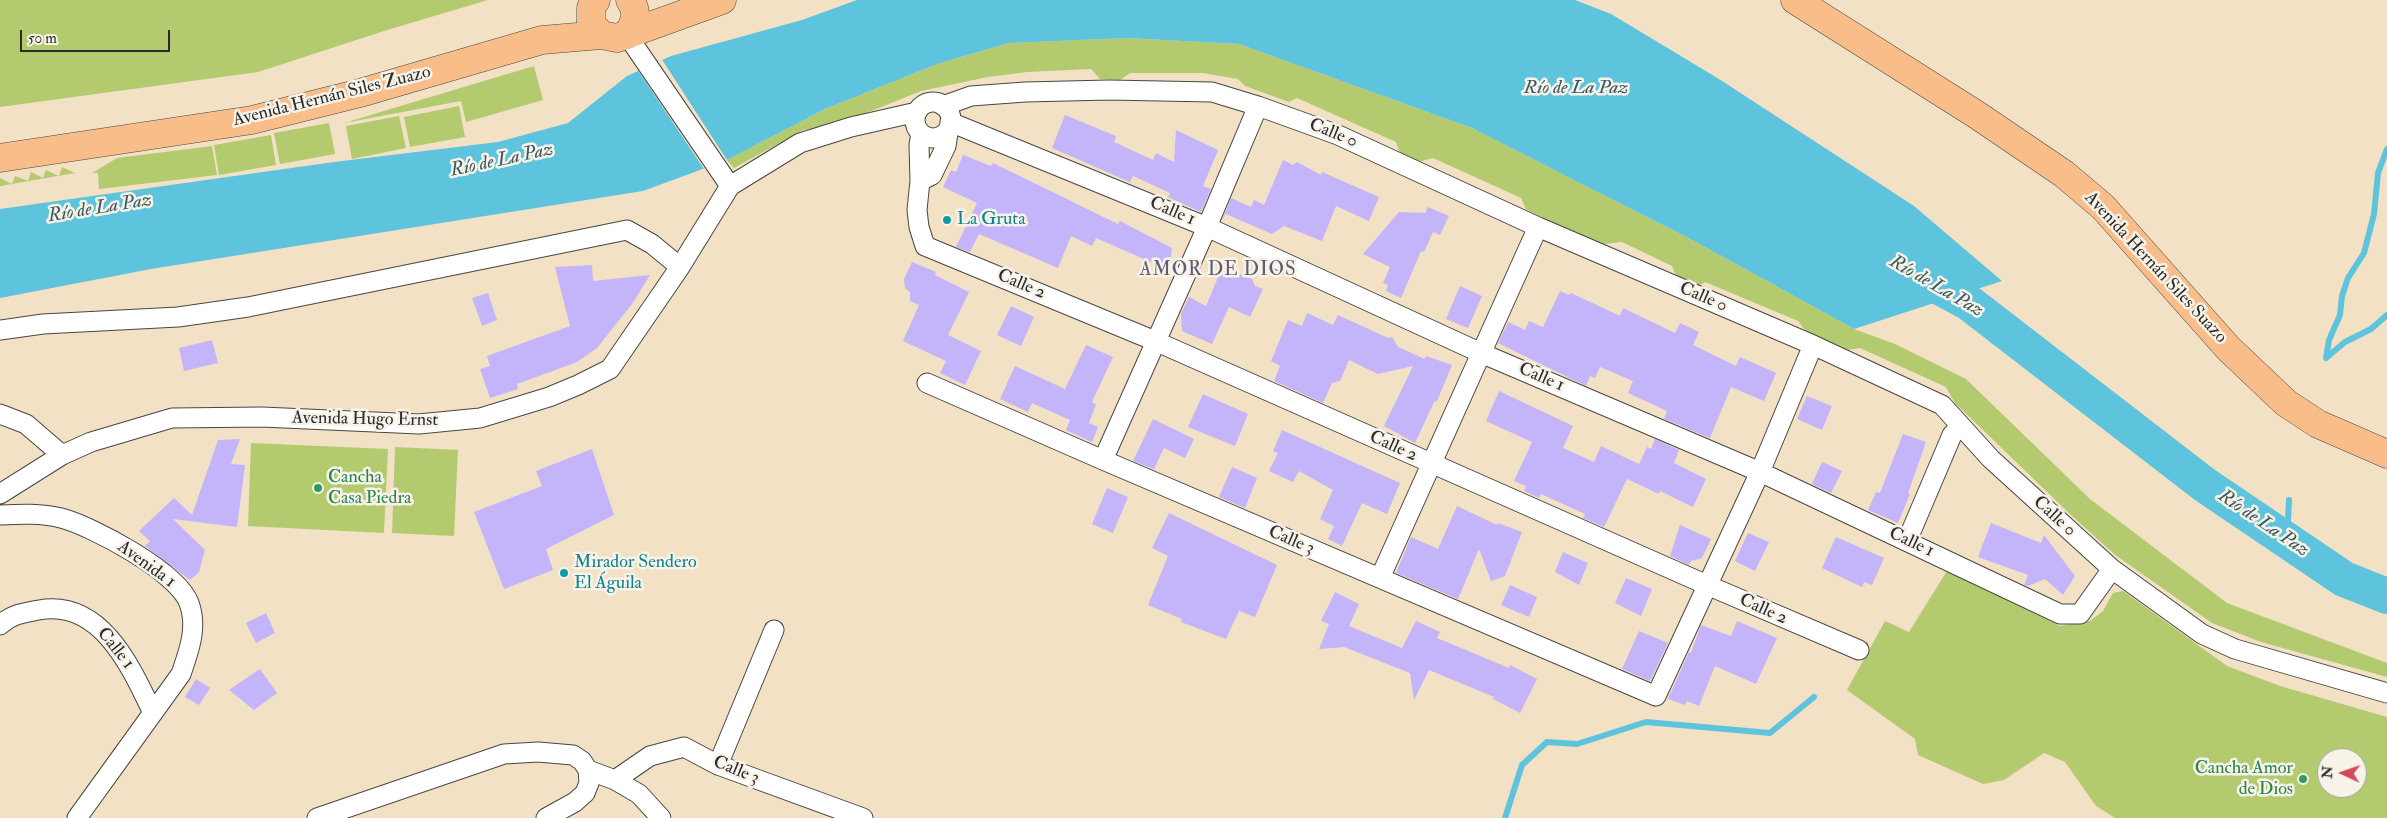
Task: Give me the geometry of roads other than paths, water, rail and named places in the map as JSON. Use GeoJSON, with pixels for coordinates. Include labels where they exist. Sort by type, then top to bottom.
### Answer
{"type":"FeatureCollection","features":[{"type":"Feature","properties":{"kind":"main road"},"geometry":{"type":"LineString","coordinates":[[623,41],[635,20],[634,7],[630,0]]}},
{"type":"Feature","properties":{"kind":"main road"},"geometry":{"type":"LineString","coordinates":[[668,0],[710,0]]}},
{"type":"Feature","properties":{"kind":"main road"},"geometry":{"type":"LineString","coordinates":[[623,41],[722,0]]}},
{"type":"Feature","properties":{"kind":"main road","name":"Avenida Hernán Siles Suazo"},"geometry":{"type":"LineString","coordinates":[[1796,0],[1977,115],[2064,174],[2103,207],[2228,348],[2286,403],[2318,424],[2387,454]]}},
{"type":"Feature","properties":{"kind":"main road"},"geometry":{"type":"LineString","coordinates":[[594,4],[591,24],[623,41]]}},
{"type":"Feature","properties":{"kind":"main road","name":"Avenida Hernán Siles Zuazo"},"geometry":{"type":"LineString","coordinates":[[542,40],[594,4]]}},
{"type":"Feature","properties":{"kind":"main road","name":"Avenida Hernán Siles Zuazo"},"geometry":{"type":"LineString","coordinates":[[0,158],[252,120],[360,92],[542,40],[623,41]]}},
{"type":"Feature","properties":{"kind":"street"},"geometry":{"type":"LineString","coordinates":[[623,41],[730,186],[800,143],[851,127],[890,118],[918,125],[931,138],[936,138],[942,136],[947,118]]}},
{"type":"Feature","properties":{"kind":"street","name":"Calle 0"},"geometry":{"type":"LineString","coordinates":[[947,118],[971,96],[1025,92],[1109,90],[1212,92],[1258,106],[1338,135],[1538,227],[1812,345],[1942,405],[1991,459],[2112,569],[2202,634],[2235,648],[2387,693]]}},
{"type":"Feature","properties":{"kind":"street"},"geometry":{"type":"LineString","coordinates":[[932,102],[947,118],[946,146],[932,176],[920,181],[918,125],[926,104],[932,102]]}},
{"type":"Feature","properties":{"kind":"street"},"geometry":{"type":"LineString","coordinates":[[1103,460],[1207,227],[1258,106]]}},
{"type":"Feature","properties":{"kind":"street","name":"Calle 1"},"geometry":{"type":"LineString","coordinates":[[947,118],[1207,227],[1481,353],[1760,472],[2060,614],[2080,614],[2112,569]]}},
{"type":"Feature","properties":{"kind":"street","name":"Calle 2"},"geometry":{"type":"LineString","coordinates":[[920,181],[917,210],[919,227],[925,246],[1155,341],[1431,464],[1859,650]]}},
{"type":"Feature","properties":{"kind":"street","name":"Avenida Hugo Ernst"},"geometry":{"type":"LineString","coordinates":[[0,494],[62,455],[90,442],[172,418],[262,418],[419,424],[489,415],[549,397],[610,369],[680,268],[730,186]]}},
{"type":"Feature","properties":{"kind":"street"},"geometry":{"type":"LineString","coordinates":[[1380,578],[1538,227]]}},
{"type":"Feature","properties":{"kind":"street"},"geometry":{"type":"LineString","coordinates":[[0,330],[43,324],[178,317],[248,307],[627,230],[652,244],[680,268]]}},
{"type":"Feature","properties":{"kind":"street"},"geometry":{"type":"LineString","coordinates":[[1707,585],[1760,472],[1812,345]]}},
{"type":"Feature","properties":{"kind":"street","name":"Calle 3"},"geometry":{"type":"LineString","coordinates":[[928,383],[1103,460],[1656,696],[1707,585]]}},
{"type":"Feature","properties":{"kind":"street"},"geometry":{"type":"LineString","coordinates":[[0,414],[26,424],[62,455]]}},
{"type":"Feature","properties":{"kind":"street"},"geometry":{"type":"LineString","coordinates":[[1907,541],[1952,436],[1960,426]]}},
{"type":"Feature","properties":{"kind":"street","name":"Avenida 1"},"geometry":{"type":"LineString","coordinates":[[0,515],[42,515],[61,518],[115,541],[158,570],[184,593],[190,604],[193,626],[191,647],[181,674],[77,818]]}},
{"type":"Feature","properties":{"kind":"street","name":"Calle 1"},"geometry":{"type":"LineString","coordinates":[[0,625],[11,616],[44,610],[66,610],[99,626],[134,672],[152,713]]}},
{"type":"Feature","properties":{"kind":"street"},"geometry":{"type":"LineString","coordinates":[[718,765],[774,630]]}},
{"type":"Feature","properties":{"kind":"street","name":"Calle 3"},"geometry":{"type":"LineString","coordinates":[[615,780],[650,756],[684,747],[718,765],[863,818]]}},
{"type":"Feature","properties":{"kind":"street"},"geometry":{"type":"LineString","coordinates":[[317,818],[504,754],[538,752],[573,754],[582,761],[588,770],[589,783],[585,793],[546,818]]}},
{"type":"Feature","properties":{"kind":"street"},"geometry":{"type":"LineString","coordinates":[[588,770],[615,780],[639,794],[661,818]]}},
{"type":"Feature","properties":{"kind":"water","name":"Río de La Paz"},"geometry":{"type":"Polygon","coordinates":[[[857,0],[1575,0],[1611,14],[1719,79],[1914,206],[2002,281],[1854,329],[1698,243],[1472,128],[1239,44],[1127,38],[1009,43],[937,64],[825,109],[727,160],[643,191],[151,269],[0,298],[0,209],[334,162],[498,142],[568,123],[627,76],[671,56],[802,20],[857,0]]]}},
{"type":"Feature","properties":{"kind":"waterway"},"geometry":{"type":"LineString","coordinates":[[2326,358],[2329,340],[2340,315],[2342,296],[2348,278],[2364,253],[2374,214],[2378,173],[2387,149]]}},
{"type":"Feature","properties":{"kind":"waterway","name":"Río de La Paz"},"geometry":{"type":"LineString","coordinates":[[1913,273],[1969,303],[2205,485],[2344,579],[2387,596]]}},
{"type":"Feature","properties":{"kind":"waterway"},"geometry":{"type":"LineString","coordinates":[[2326,358],[2345,342],[2371,329],[2387,315]]}},
{"type":"Feature","properties":{"kind":"waterway"},"geometry":{"type":"LineString","coordinates":[[2287,540],[2289,500]]}},
{"type":"Feature","properties":{"kind":"waterway"},"geometry":{"type":"LineString","coordinates":[[1505,818],[1522,765],[1547,742],[1577,744],[1646,722],[1770,733],[1814,697]]}},
{"type":"Feature","properties":{"kind":"place","name":"La Gruta"},"geometry":{"type":"Point","coordinates":[947,220]}},
{"type":"Feature","properties":{"kind":"place","name":"Cancha Casa Piedra"},"geometry":{"type":"Point","coordinates":[318,488]}},
{"type":"Feature","properties":{"kind":"place","name":"Mirador Sendero El Águila"},"geometry":{"type":"Point","coordinates":[564,573]}},
{"type":"Feature","properties":{"kind":"place","name":"Cancha Amor de Dios"},"geometry":{"type":"Point","coordinates":[2303,779]}},
{"type":"Feature","properties":{"kind":"district","name":"AMOR DE DIOS"},"geometry":{"type":"Point","coordinates":[1218,271]}}]}
